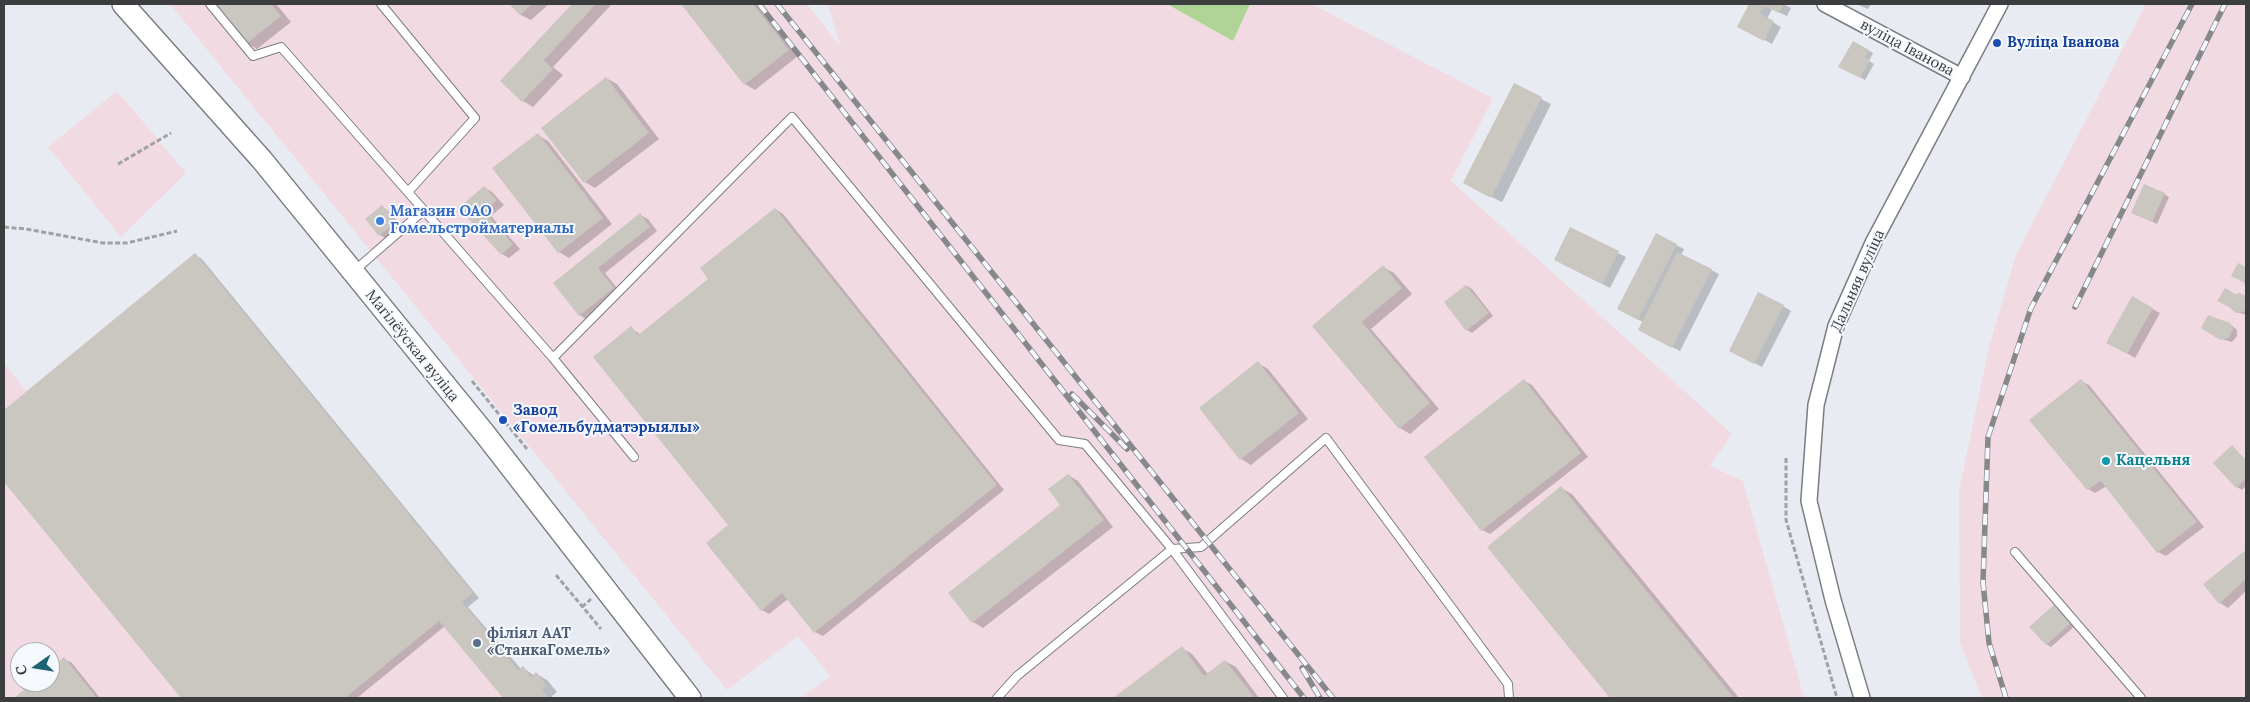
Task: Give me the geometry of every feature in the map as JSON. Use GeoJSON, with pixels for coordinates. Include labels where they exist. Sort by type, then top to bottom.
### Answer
{"type":"FeatureCollection","features":[{"type":"Feature","properties":{"kind":"street","name":"Магілёўская вуліца"},"geometry":{"type":"LineString","coordinates":[[123,4],[262,160],[484,434],[690,698]]}},
{"type":"Feature","properties":{"kind":"street","name":"вуліца Іванова"},"geometry":{"type":"LineString","coordinates":[[1825,4],[1962,77]]}},
{"type":"Feature","properties":{"kind":"street","name":"Дальняя вуліца"},"geometry":{"type":"LineString","coordinates":[[1862,698],[1833,600],[1809,501],[1816,405],[1836,326],[1872,243],[2000,4]]}},
{"type":"Feature","properties":{"kind":"lane"},"geometry":{"type":"LineString","coordinates":[[210,4],[253,56],[281,47],[553,358],[634,456]]}},
{"type":"Feature","properties":{"kind":"lane"},"geometry":{"type":"LineString","coordinates":[[381,4],[475,118],[408,192]]}},
{"type":"Feature","properties":{"kind":"lane"},"geometry":{"type":"LineString","coordinates":[[553,358],[792,117],[1059,440],[1086,444],[1172,549],[1283,698]]}},
{"type":"Feature","properties":{"kind":"lane"},"geometry":{"type":"LineString","coordinates":[[352,272],[423,211]]}},
{"type":"Feature","properties":{"kind":"lane"},"geometry":{"type":"LineString","coordinates":[[997,698],[1017,676],[1172,549],[1201,547],[1326,438],[1508,684],[1509,698]]}},
{"type":"Feature","properties":{"kind":"lane"},"geometry":{"type":"LineString","coordinates":[[2015,552],[2141,698]]}},
{"type":"Feature","properties":{"kind":"path"},"geometry":{"type":"LineString","coordinates":[[118,164],[171,133]]}},
{"type":"Feature","properties":{"kind":"path"},"geometry":{"type":"LineString","coordinates":[[4,228],[26,229],[103,242],[127,243],[177,231]]}},
{"type":"Feature","properties":{"kind":"path"},"geometry":{"type":"LineString","coordinates":[[472,381],[526,448]]}},
{"type":"Feature","properties":{"kind":"path"},"geometry":{"type":"LineString","coordinates":[[1786,458],[1786,520],[1837,698]]}},
{"type":"Feature","properties":{"kind":"path"},"geometry":{"type":"LineString","coordinates":[[556,575],[601,629]]}},
{"type":"Feature","properties":{"kind":"shaded area"},"geometry":{"type":"Polygon","coordinates":[[[170,4],[807,4],[840,46],[828,4],[1167,4],[1233,41],[1250,4],[1311,4],[1493,98],[1451,181],[1732,434],[1710,466],[1743,481],[1804,698],[801,698],[830,676],[798,636],[727,690],[170,4]]]}},
{"type":"Feature","properties":{"kind":"shaded area"},"geometry":{"type":"Polygon","coordinates":[[[2146,4],[2246,4],[2246,698],[1982,698],[1960,643],[1959,491],[1989,347],[2016,255],[2146,4]]]}},
{"type":"Feature","properties":{"kind":"shaded area"},"geometry":{"type":"Polygon","coordinates":[[[117,91],[186,173],[121,237],[48,147],[117,91]]]}},
{"type":"Feature","properties":{"kind":"shaded area","name":"філіял ААТ «СтанкаГомель»"},"geometry":{"type":"Polygon","coordinates":[[[195,253],[473,593],[462,602],[518,670],[523,666],[531,676],[536,672],[547,686],[542,690],[549,698],[4,698],[4,363],[26,391],[195,253]]]}},
{"type":"Feature","properties":{"kind":"green space"},"geometry":{"type":"Polygon","coordinates":[[[1167,4],[1250,4],[1233,41],[1167,4]]]}},
{"type":"Feature","properties":{"kind":"building"},"geometry":{"type":"Polygon","coordinates":[[[214,4],[271,4],[281,16],[246,44],[214,4]]]}},
{"type":"Feature","properties":{"kind":"building"},"geometry":{"type":"Polygon","coordinates":[[[509,4],[532,4],[520,15],[509,4]]]}},
{"type":"Feature","properties":{"kind":"building"},"geometry":{"type":"Polygon","coordinates":[[[572,4],[596,4],[544,60],[553,69],[522,102],[500,81],[572,4]]]}},
{"type":"Feature","properties":{"kind":"building"},"geometry":{"type":"Polygon","coordinates":[[[681,4],[753,4],[789,50],[744,85],[681,4]]]}},
{"type":"Feature","properties":{"kind":"building"},"geometry":{"type":"Polygon","coordinates":[[[1749,4],[1783,4],[1779,13],[1764,6],[1760,14],[1774,21],[1764,41],[1737,27],[1749,4]]]}},
{"type":"Feature","properties":{"kind":"building"},"geometry":{"type":"Polygon","coordinates":[[[1853,41],[1869,50],[1865,57],[1870,60],[1860,78],[1838,67],[1853,41]]]}},
{"type":"Feature","properties":{"kind":"building"},"geometry":{"type":"Polygon","coordinates":[[[606,77],[649,133],[584,183],[541,128],[606,77]]]}},
{"type":"Feature","properties":{"kind":"building"},"geometry":{"type":"Polygon","coordinates":[[[1514,83],[1542,97],[1491,198],[1463,183],[1514,83]]]}},
{"type":"Feature","properties":{"kind":"building"},"geometry":{"type":"Polygon","coordinates":[[[538,133],[603,218],[558,253],[492,168],[538,133]]]}},
{"type":"Feature","properties":{"kind":"building"},"geometry":{"type":"Polygon","coordinates":[[[2144,184],[2165,193],[2152,222],[2131,213],[2144,184]]]}},
{"type":"Feature","properties":{"kind":"building"},"geometry":{"type":"Polygon","coordinates":[[[484,186],[497,200],[484,211],[513,244],[501,255],[459,208],[484,186]]]}},
{"type":"Feature","properties":{"kind":"building","name":"Магазин ОАО Гомельстройматериалы"},"geometry":{"type":"Polygon","coordinates":[[[382,205],[396,222],[379,236],[365,219],[382,205]]]}},
{"type":"Feature","properties":{"kind":"building"},"geometry":{"type":"Polygon","coordinates":[[[775,208],[997,485],[814,633],[782,593],[761,611],[706,543],[728,525],[593,357],[631,326],[638,335],[708,279],[700,268],[775,208]]]}},
{"type":"Feature","properties":{"kind":"building"},"geometry":{"type":"Polygon","coordinates":[[[640,213],[650,227],[598,268],[614,288],[579,316],[553,283],[640,213]]]}},
{"type":"Feature","properties":{"kind":"building"},"geometry":{"type":"Polygon","coordinates":[[[1570,227],[1619,251],[1602,284],[1554,260],[1570,227]]]}},
{"type":"Feature","properties":{"kind":"building"},"geometry":{"type":"Polygon","coordinates":[[[1656,233],[1677,244],[1638,320],[1617,309],[1656,233]]]}},
{"type":"Feature","properties":{"kind":"building"},"geometry":{"type":"Polygon","coordinates":[[[1677,252],[1712,269],[1672,348],[1638,330],[1677,252]]]}},
{"type":"Feature","properties":{"kind":"building","name":"філіял ААТ «СтанкаГомель»"},"geometry":{"type":"Polygon","coordinates":[[[195,253],[473,593],[462,602],[518,670],[523,666],[531,677],[536,672],[547,686],[542,690],[549,698],[503,698],[439,621],[345,698],[181,698],[4,482],[4,410],[195,253]]]}},
{"type":"Feature","properties":{"kind":"building"},"geometry":{"type":"Polygon","coordinates":[[[2238,263],[2246,267],[2246,286],[2243,282],[2231,276],[2238,263]]]}},
{"type":"Feature","properties":{"kind":"building"},"geometry":{"type":"Polygon","coordinates":[[[1383,265],[1402,288],[1362,322],[1430,403],[1399,429],[1312,326],[1383,265]]]}},
{"type":"Feature","properties":{"kind":"building"},"geometry":{"type":"Polygon","coordinates":[[[1466,285],[1489,313],[1466,331],[1444,302],[1466,285]]]}},
{"type":"Feature","properties":{"kind":"building"},"geometry":{"type":"Polygon","coordinates":[[[2225,288],[2235,294],[2240,293],[2246,296],[2246,311],[2236,313],[2217,301],[2225,288]]]}},
{"type":"Feature","properties":{"kind":"building"},"geometry":{"type":"Polygon","coordinates":[[[1758,292],[1784,305],[1754,364],[1729,351],[1758,292]]]}},
{"type":"Feature","properties":{"kind":"building"},"geometry":{"type":"Polygon","coordinates":[[[2132,296],[2153,308],[2127,354],[2106,343],[2132,296]]]}},
{"type":"Feature","properties":{"kind":"building"},"geometry":{"type":"Polygon","coordinates":[[[2208,315],[2230,323],[2233,329],[2229,338],[2220,340],[2201,328],[2208,315]]]}},
{"type":"Feature","properties":{"kind":"building"},"geometry":{"type":"Polygon","coordinates":[[[1258,361],[1299,413],[1240,460],[1199,408],[1258,361]]]}},
{"type":"Feature","properties":{"kind":"building"},"geometry":{"type":"Polygon","coordinates":[[[1524,379],[1581,453],[1481,531],[1424,457],[1524,379]]]}},
{"type":"Feature","properties":{"kind":"building","name":"Кацельня"},"geometry":{"type":"Polygon","coordinates":[[[2081,379],[2197,522],[2157,553],[2101,481],[2087,490],[2029,420],[2081,379]]]}},
{"type":"Feature","properties":{"kind":"building"},"geometry":{"type":"Polygon","coordinates":[[[2232,445],[2246,461],[2246,479],[2236,488],[2213,463],[2232,445]]]}},
{"type":"Feature","properties":{"kind":"building"},"geometry":{"type":"Polygon","coordinates":[[[1068,474],[1104,520],[972,623],[948,593],[1060,505],[1048,489],[1068,474]]]}},
{"type":"Feature","properties":{"kind":"building"},"geometry":{"type":"Polygon","coordinates":[[[1561,486],[1734,698],[1610,698],[1487,547],[1561,486]]]}},
{"type":"Feature","properties":{"kind":"building"},"geometry":{"type":"Polygon","coordinates":[[[2246,550],[2246,579],[2219,604],[2203,584],[2246,550]]]}},
{"type":"Feature","properties":{"kind":"building"},"geometry":{"type":"Polygon","coordinates":[[[2056,603],[2072,622],[2046,645],[2029,627],[2056,603]]]}},
{"type":"Feature","properties":{"kind":"building"},"geometry":{"type":"Polygon","coordinates":[[[1182,646],[1204,676],[1225,660],[1255,698],[1113,698],[1182,646]]]}},
{"type":"Feature","properties":{"kind":"building"},"geometry":{"type":"Polygon","coordinates":[[[64,657],[97,698],[14,698],[22,692],[60,692],[60,660],[64,657]]]}},
{"type":"Feature","properties":{"kind":"railway"},"geometry":{"type":"LineString","coordinates":[[759,4],[1304,698]]}},
{"type":"Feature","properties":{"kind":"railway"},"geometry":{"type":"LineString","coordinates":[[777,4],[1333,698]]}},
{"type":"Feature","properties":{"kind":"railway"},"geometry":{"type":"LineString","coordinates":[[2006,698],[1989,643],[1983,582],[1988,437],[2031,308],[2192,4]]}},
{"type":"Feature","properties":{"kind":"railway"},"geometry":{"type":"LineString","coordinates":[[2075,307],[2225,4]]}},
{"type":"Feature","properties":{"kind":"railway"},"geometry":{"type":"LineString","coordinates":[[1072,394],[1127,449]]}},
{"type":"Feature","properties":{"kind":"railway"},"geometry":{"type":"LineString","coordinates":[[1302,668],[1320,698]]}},
{"type":"Feature","properties":{"kind":"place","name":"Вуліца Іванова"},"geometry":{"type":"Point","coordinates":[1997,43]}},
{"type":"Feature","properties":{"kind":"place","name":"Магазин ОАО Гомельстройматериалы"},"geometry":{"type":"Point","coordinates":[380,221]}},
{"type":"Feature","properties":{"kind":"place","name":"Завод «Гомельбудматэрыялы»"},"geometry":{"type":"Point","coordinates":[503,420]}},
{"type":"Feature","properties":{"kind":"place","name":"Кацельня"},"geometry":{"type":"Point","coordinates":[2106,461]}},
{"type":"Feature","properties":{"kind":"place","name":"філіял ААТ «СтанкаГомель»"},"geometry":{"type":"Point","coordinates":[477,643]}}]}
